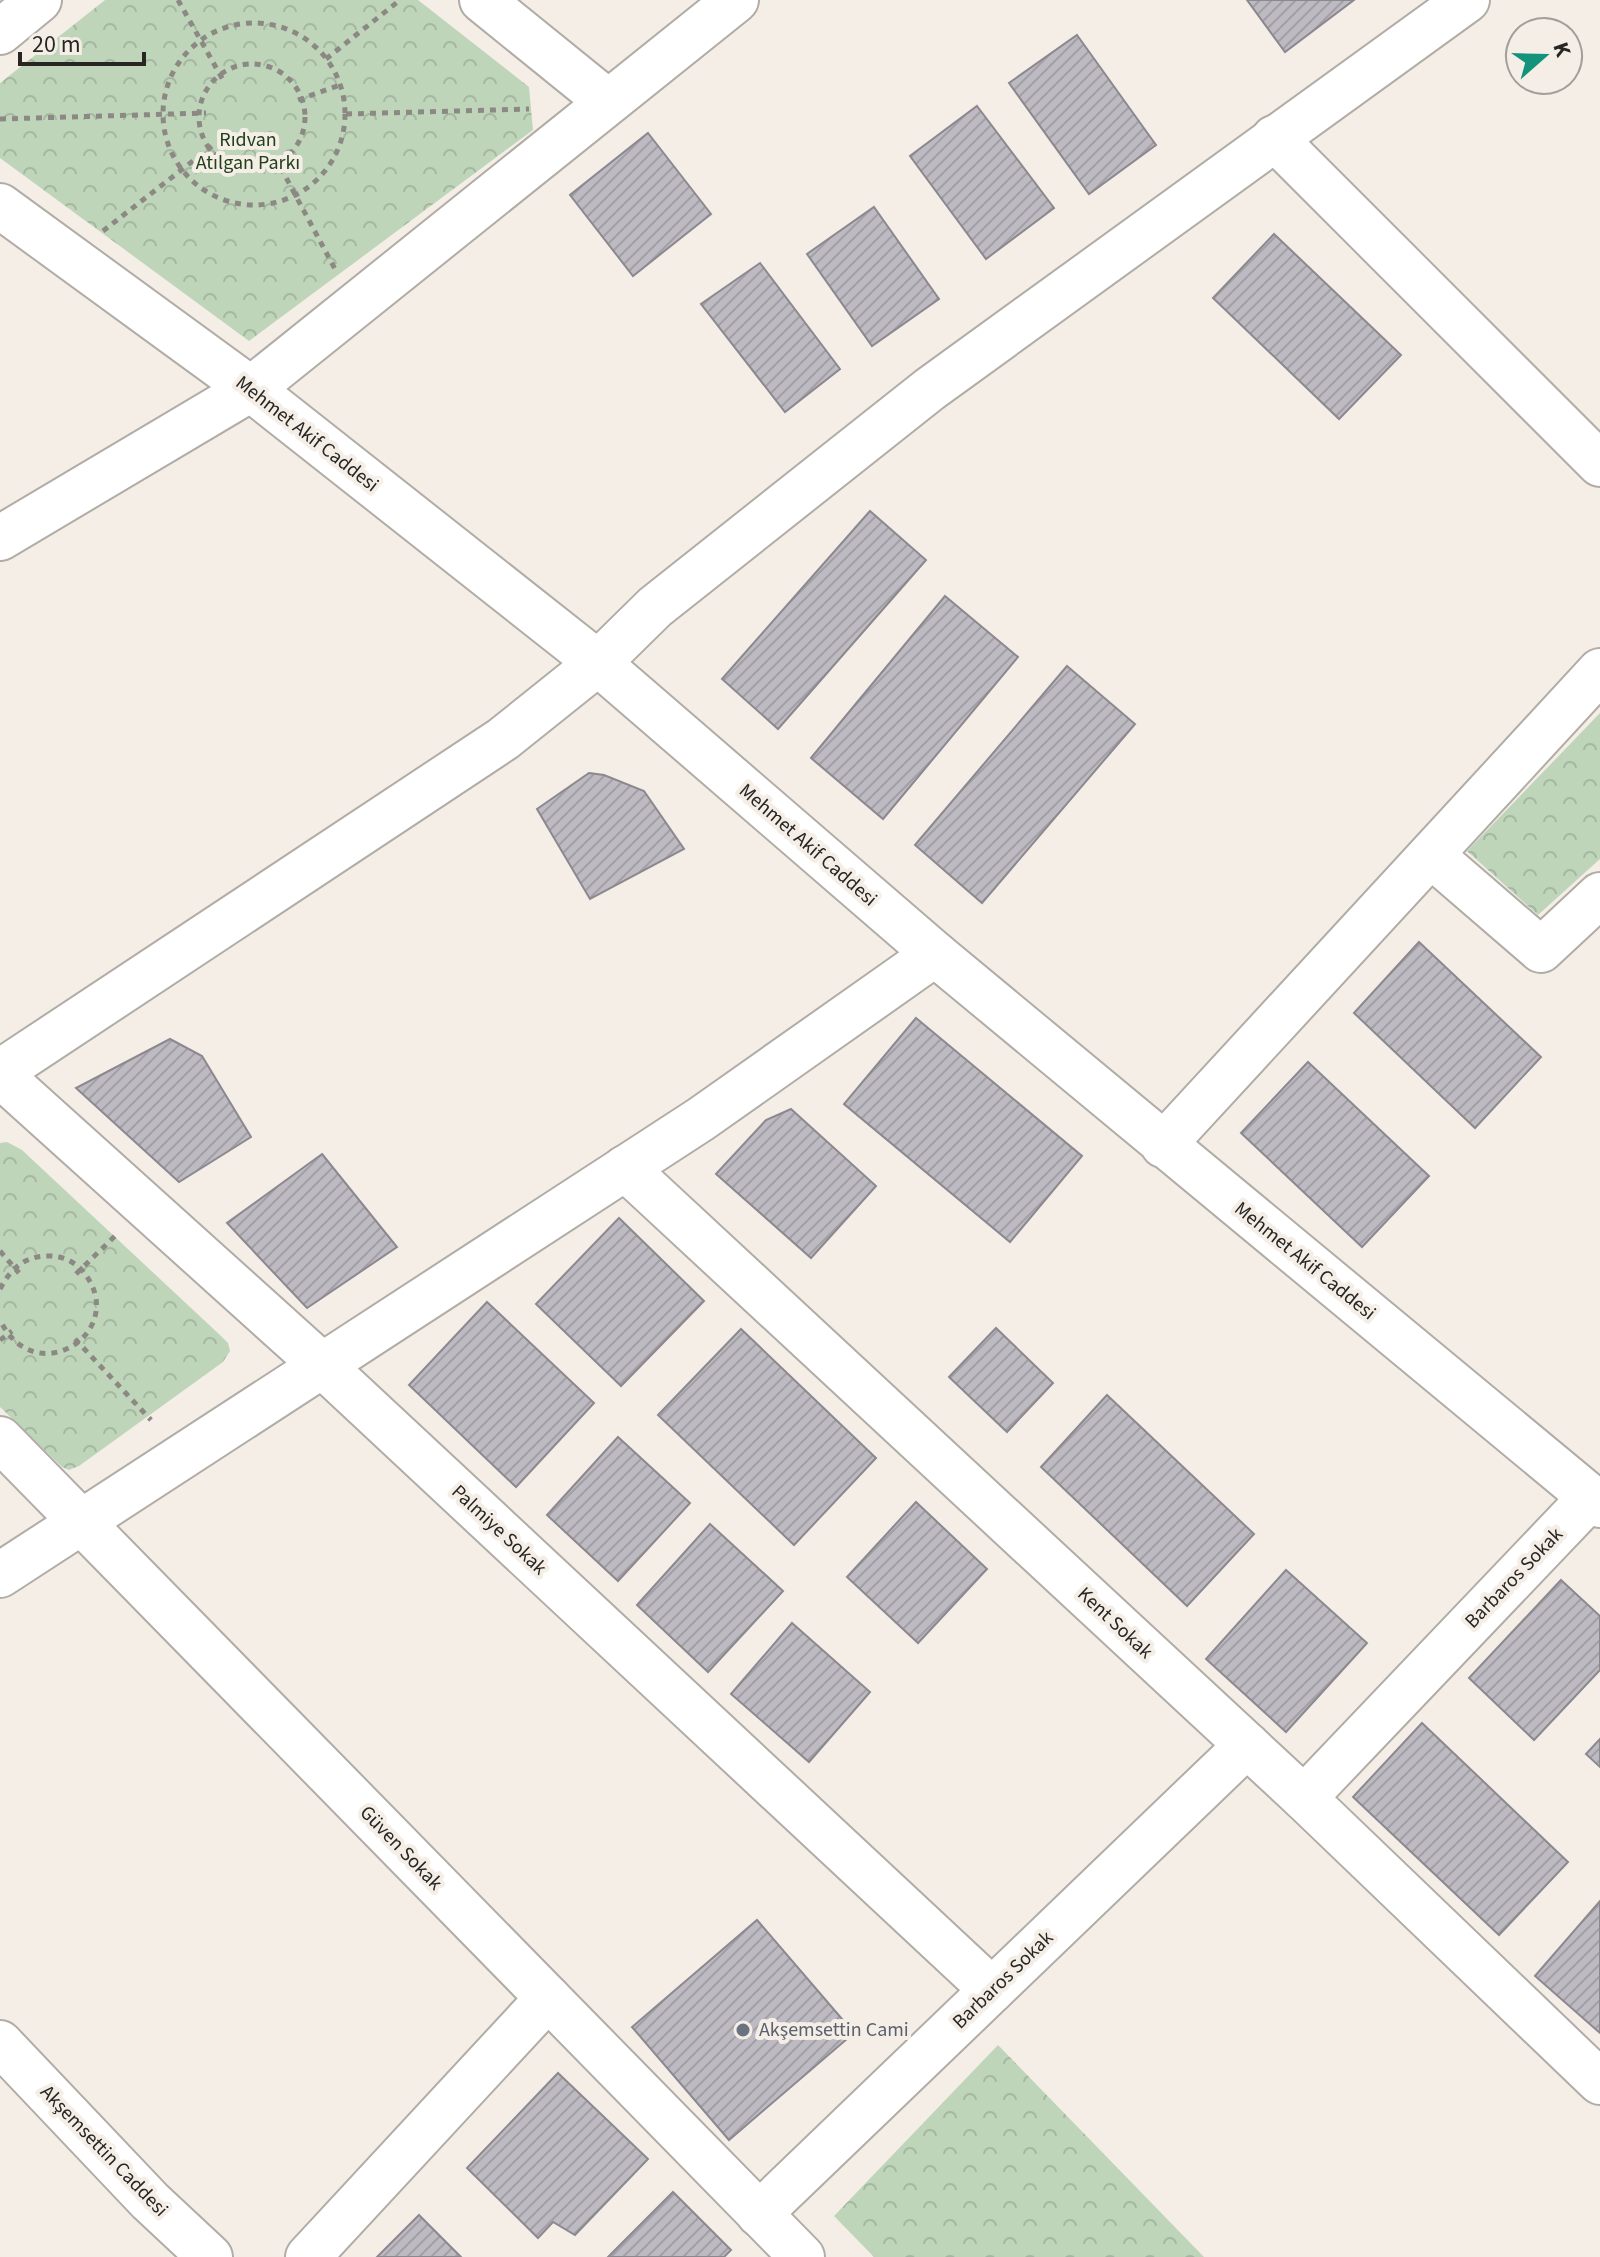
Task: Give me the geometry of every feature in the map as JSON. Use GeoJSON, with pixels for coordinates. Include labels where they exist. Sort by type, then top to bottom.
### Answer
{"type":"FeatureCollection","features":[{"type":"Feature","properties":{"kind":"street"},"geometry":{"type":"LineString","coordinates":[[0,32],[39,0]]}},
{"type":"Feature","properties":{"kind":"street"},"geometry":{"type":"LineString","coordinates":[[482,0],[608,102]]}},
{"type":"Feature","properties":{"kind":"street"},"geometry":{"type":"LineString","coordinates":[[0,538],[251,389],[736,0]]}},
{"type":"Feature","properties":{"kind":"street"},"geometry":{"type":"LineString","coordinates":[[0,1074],[503,739],[598,663],[655,607],[930,389],[1467,0]]}},
{"type":"Feature","properties":{"kind":"street"},"geometry":{"type":"LineString","coordinates":[[1274,138],[1600,464]]}},
{"type":"Feature","properties":{"kind":"street","name":"Mehmet Akif Caddesi"},"geometry":{"type":"LineString","coordinates":[[0,206],[251,389],[598,663],[935,954],[1595,1501]]}},
{"type":"Feature","properties":{"kind":"street"},"geometry":{"type":"LineString","coordinates":[[1163,1145],[1600,671]]}},
{"type":"Feature","properties":{"kind":"street"},"geometry":{"type":"LineString","coordinates":[[1431,855],[1541,950],[1600,895]]}},
{"type":"Feature","properties":{"kind":"street"},"geometry":{"type":"LineString","coordinates":[[0,1575],[701,1119],[935,954]]}},
{"type":"Feature","properties":{"kind":"street","name":"Palmiye Sokak"},"geometry":{"type":"LineString","coordinates":[[0,1074],[323,1366],[992,1990]]}},
{"type":"Feature","properties":{"kind":"street","name":"Kent Sokak"},"geometry":{"type":"LineString","coordinates":[[625,1168],[1304,1798],[1600,2082]]}},
{"type":"Feature","properties":{"kind":"street","name":"Güven Sokak"},"geometry":{"type":"LineString","coordinates":[[0,1439],[802,2257]]}},
{"type":"Feature","properties":{"kind":"street","name":"Barbaros Sokak"},"geometry":{"type":"LineString","coordinates":[[1304,1798],[1595,1501]]}},
{"type":"Feature","properties":{"kind":"street","name":"Barbaros Sokak"},"geometry":{"type":"LineString","coordinates":[[759,2214],[1247,1745]]}},
{"type":"Feature","properties":{"kind":"street"},"geometry":{"type":"LineString","coordinates":[[308,2257],[548,1998]]}},
{"type":"Feature","properties":{"kind":"street","name":"Akşemsettin Caddesi"},"geometry":{"type":"LineString","coordinates":[[1,2047],[150,2201],[210,2257]]}},
{"type":"Feature","properties":{"kind":"path"},"geometry":{"type":"LineString","coordinates":[[178,0],[221,77]]}},
{"type":"Feature","properties":{"kind":"path"},"geometry":{"type":"LineString","coordinates":[[326,59],[400,0]]}},
{"type":"Feature","properties":{"kind":"path"},"geometry":{"type":"LineString","coordinates":[[251,23],[280,26],[306,39],[326,59],[340,85],[346,114],[341,143],[328,168],[308,189],[281,202],[250,206],[220,199],[193,183],[174,158],[163,129],[164,97],[175,68],[202,40],[222,28],[251,23]]}},
{"type":"Feature","properties":{"kind":"path"},"geometry":{"type":"LineString","coordinates":[[243,64],[262,64],[279,70],[293,82],[300,99],[306,115],[304,132],[297,147],[278,163],[254,171],[236,168],[221,160],[209,148],[201,133],[202,98],[212,82],[226,70],[243,64]]}},
{"type":"Feature","properties":{"kind":"path"},"geometry":{"type":"LineString","coordinates":[[300,99],[340,85]]}},
{"type":"Feature","properties":{"kind":"path"},"geometry":{"type":"LineString","coordinates":[[346,114],[538,109]]}},
{"type":"Feature","properties":{"kind":"path"},"geometry":{"type":"LineString","coordinates":[[0,119],[203,113]]}},
{"type":"Feature","properties":{"kind":"path"},"geometry":{"type":"LineString","coordinates":[[94,238],[216,143]]}},
{"type":"Feature","properties":{"kind":"path"},"geometry":{"type":"LineString","coordinates":[[275,157],[338,275]]}},
{"type":"Feature","properties":{"kind":"path"},"geometry":{"type":"LineString","coordinates":[[79,1272],[119,1232]]}},
{"type":"Feature","properties":{"kind":"path"},"geometry":{"type":"LineString","coordinates":[[0,1251],[17,1271]]}},
{"type":"Feature","properties":{"kind":"path"},"geometry":{"type":"LineString","coordinates":[[0,1320],[19,1345],[34,1352],[50,1354],[65,1351],[90,1330],[96,1315],[96,1298],[91,1282],[67,1259],[51,1255],[35,1257],[20,1263],[17,1271]]}},
{"type":"Feature","properties":{"kind":"path"},"geometry":{"type":"LineString","coordinates":[[0,1289],[8,1274],[17,1271]]}},
{"type":"Feature","properties":{"kind":"path"},"geometry":{"type":"LineString","coordinates":[[0,1340],[10,1332]]}},
{"type":"Feature","properties":{"kind":"path"},"geometry":{"type":"LineString","coordinates":[[77,1341],[151,1420]]}},
{"type":"Feature","properties":{"kind":"green space","name":"Rıdvan Atılgan Parkı"},"geometry":{"type":"Polygon","coordinates":[[[105,0],[418,0],[529,87],[533,130],[249,341],[0,158],[0,83],[105,0]]]}},
{"type":"Feature","properties":{"kind":"green space"},"geometry":{"type":"Polygon","coordinates":[[[1600,713],[1600,859],[1538,915],[1467,851],[1600,713]]]}},
{"type":"Feature","properties":{"kind":"green space"},"geometry":{"type":"Polygon","coordinates":[[[7,1142],[22,1150],[221,1336],[228,1343],[230,1351],[223,1362],[79,1466],[69,1470],[62,1467],[0,1407],[0,1143],[7,1142]]]}},
{"type":"Feature","properties":{"kind":"green space"},"geometry":{"type":"Polygon","coordinates":[[[998,2045],[1204,2257],[874,2257],[834,2216],[998,2045]]]}},
{"type":"Feature","properties":{"kind":"building"},"geometry":{"type":"Polygon","coordinates":[[[1247,0],[1354,0],[1285,52],[1247,0]]]}},
{"type":"Feature","properties":{"kind":"building"},"geometry":{"type":"Polygon","coordinates":[[[1077,35],[1156,145],[1089,194],[1009,83],[1077,35]]]}},
{"type":"Feature","properties":{"kind":"building"},"geometry":{"type":"Polygon","coordinates":[[[977,106],[1054,208],[986,259],[910,156],[977,106]]]}},
{"type":"Feature","properties":{"kind":"building"},"geometry":{"type":"Polygon","coordinates":[[[648,133],[711,214],[633,276],[570,195],[648,133]]]}},
{"type":"Feature","properties":{"kind":"building"},"geometry":{"type":"Polygon","coordinates":[[[874,207],[939,299],[872,346],[807,254],[874,207]]]}},
{"type":"Feature","properties":{"kind":"building"},"geometry":{"type":"Polygon","coordinates":[[[1274,234],[1401,355],[1339,419],[1213,298],[1274,234]]]}},
{"type":"Feature","properties":{"kind":"building"},"geometry":{"type":"Polygon","coordinates":[[[760,263],[840,369],[785,412],[701,304],[760,263]]]}},
{"type":"Feature","properties":{"kind":"building"},"geometry":{"type":"Polygon","coordinates":[[[870,511],[926,560],[778,729],[722,679],[870,511]]]}},
{"type":"Feature","properties":{"kind":"building"},"geometry":{"type":"Polygon","coordinates":[[[945,596],[1018,657],[883,819],[811,758],[945,596]]]}},
{"type":"Feature","properties":{"kind":"building"},"geometry":{"type":"Polygon","coordinates":[[[1067,666],[1135,724],[982,903],[915,845],[1067,666]]]}},
{"type":"Feature","properties":{"kind":"building"},"geometry":{"type":"Polygon","coordinates":[[[589,773],[604,775],[644,791],[684,849],[590,899],[537,809],[589,773]]]}},
{"type":"Feature","properties":{"kind":"building"},"geometry":{"type":"Polygon","coordinates":[[[1419,942],[1541,1057],[1475,1128],[1354,1013],[1419,942]]]}},
{"type":"Feature","properties":{"kind":"building"},"geometry":{"type":"Polygon","coordinates":[[[916,1018],[1082,1156],[1010,1242],[844,1104],[916,1018]]]}},
{"type":"Feature","properties":{"kind":"building"},"geometry":{"type":"Polygon","coordinates":[[[170,1039],[202,1056],[251,1137],[179,1182],[76,1088],[170,1039]]]}},
{"type":"Feature","properties":{"kind":"building"},"geometry":{"type":"Polygon","coordinates":[[[1308,1062],[1429,1176],[1362,1247],[1241,1133],[1308,1062]]]}},
{"type":"Feature","properties":{"kind":"building"},"geometry":{"type":"Polygon","coordinates":[[[791,1109],[876,1186],[811,1258],[716,1174],[766,1120],[791,1109]]]}},
{"type":"Feature","properties":{"kind":"building"},"geometry":{"type":"Polygon","coordinates":[[[322,1154],[397,1247],[307,1308],[227,1223],[322,1154]]]}},
{"type":"Feature","properties":{"kind":"building"},"geometry":{"type":"Polygon","coordinates":[[[619,1218],[704,1301],[621,1386],[536,1304],[619,1218]]]}},
{"type":"Feature","properties":{"kind":"building"},"geometry":{"type":"Polygon","coordinates":[[[487,1302],[594,1403],[516,1487],[409,1385],[487,1302]]]}},
{"type":"Feature","properties":{"kind":"building"},"geometry":{"type":"Polygon","coordinates":[[[996,1328],[1053,1383],[1007,1432],[949,1377],[996,1328]]]}},
{"type":"Feature","properties":{"kind":"building"},"geometry":{"type":"Polygon","coordinates":[[[741,1329],[876,1458],[794,1545],[658,1415],[741,1329]]]}},
{"type":"Feature","properties":{"kind":"building"},"geometry":{"type":"Polygon","coordinates":[[[1107,1395],[1254,1534],[1187,1606],[1041,1467],[1107,1395]]]}},
{"type":"Feature","properties":{"kind":"building"},"geometry":{"type":"Polygon","coordinates":[[[618,1437],[690,1503],[618,1581],[547,1515],[618,1437]]]}},
{"type":"Feature","properties":{"kind":"building"},"geometry":{"type":"Polygon","coordinates":[[[916,1502],[987,1569],[918,1643],[847,1577],[916,1502]]]}},
{"type":"Feature","properties":{"kind":"building"},"geometry":{"type":"Polygon","coordinates":[[[710,1524],[783,1591],[708,1672],[637,1605],[710,1524]]]}},
{"type":"Feature","properties":{"kind":"building"},"geometry":{"type":"Polygon","coordinates":[[[1286,1570],[1367,1643],[1286,1732],[1206,1659],[1286,1570]]]}},
{"type":"Feature","properties":{"kind":"building"},"geometry":{"type":"Polygon","coordinates":[[[1561,1580],[1600,1616],[1600,1670],[1534,1740],[1469,1678],[1561,1580]]]}},
{"type":"Feature","properties":{"kind":"building"},"geometry":{"type":"Polygon","coordinates":[[[792,1623],[870,1692],[809,1762],[731,1694],[792,1623]]]}},
{"type":"Feature","properties":{"kind":"building"},"geometry":{"type":"Polygon","coordinates":[[[1422,1723],[1568,1862],[1499,1935],[1353,1797],[1422,1723]]]}},
{"type":"Feature","properties":{"kind":"building"},"geometry":{"type":"Polygon","coordinates":[[[1600,1739],[1600,1767],[1586,1754],[1600,1739]]]}},
{"type":"Feature","properties":{"kind":"building"},"geometry":{"type":"Polygon","coordinates":[[[1600,1901],[1600,2033],[1535,1976],[1600,1901]]]}},
{"type":"Feature","properties":{"kind":"building","name":"Akşemsettin Cami"},"geometry":{"type":"Polygon","coordinates":[[[757,1920],[854,2033],[729,2140],[632,2027],[757,1920]]]}},
{"type":"Feature","properties":{"kind":"building"},"geometry":{"type":"Polygon","coordinates":[[[558,2073],[648,2159],[575,2235],[553,2222],[538,2238],[467,2168],[558,2073]]]}},
{"type":"Feature","properties":{"kind":"building"},"geometry":{"type":"Polygon","coordinates":[[[673,2192],[731,2250],[724,2257],[608,2257],[673,2192]]]}},
{"type":"Feature","properties":{"kind":"building"},"geometry":{"type":"Polygon","coordinates":[[[419,2215],[461,2257],[377,2257],[419,2215]]]}},
{"type":"Feature","properties":{"kind":"place","name":"Akşemsettin Cami"},"geometry":{"type":"Point","coordinates":[743,2030]}}]}
